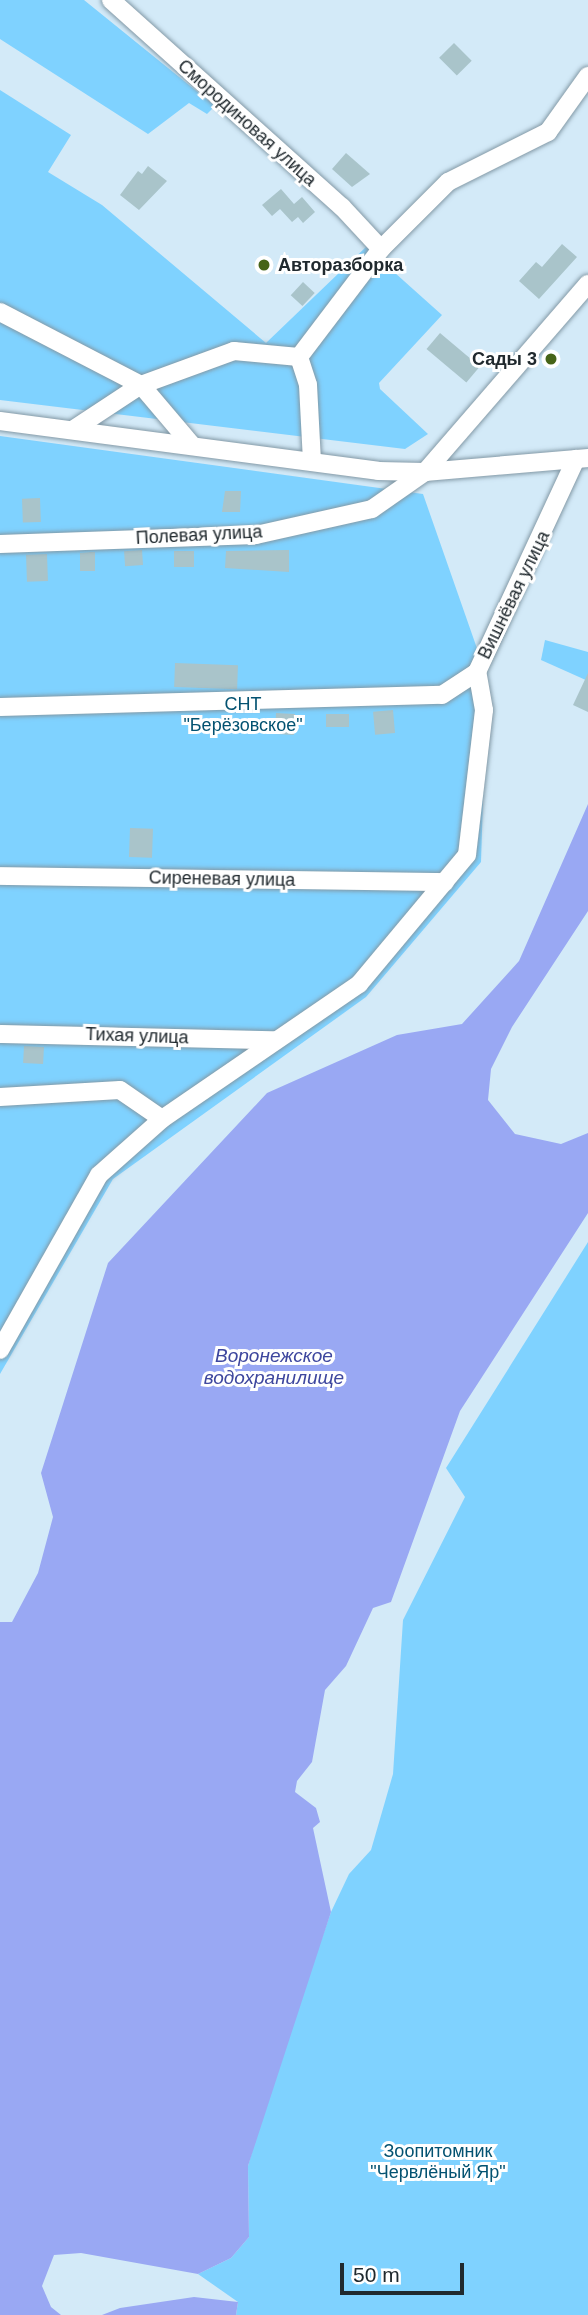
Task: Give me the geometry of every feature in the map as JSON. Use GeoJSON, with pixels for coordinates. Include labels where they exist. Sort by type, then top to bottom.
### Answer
{"type":"FeatureCollection","features":[{"type":"Feature","properties":{"kind":"street","name":"Смородиновая улица"},"geometry":{"type":"LineString","coordinates":[[111,0],[342,207],[381,249]]}},
{"type":"Feature","properties":{"kind":"street"},"geometry":{"type":"LineString","coordinates":[[299,357],[381,249],[448,182],[548,132],[588,76]]}},
{"type":"Feature","properties":{"kind":"street","name":"Полевая улица"},"geometry":{"type":"LineString","coordinates":[[0,544],[256,535],[372,509],[425,472],[588,284]]}},
{"type":"Feature","properties":{"kind":"street"},"geometry":{"type":"LineString","coordinates":[[0,312],[141,385],[191,444]]}},
{"type":"Feature","properties":{"kind":"street"},"geometry":{"type":"LineString","coordinates":[[74,429],[141,385],[234,351],[299,357]]}},
{"type":"Feature","properties":{"kind":"street"},"geometry":{"type":"LineString","coordinates":[[299,357],[308,385],[313,461]]}},
{"type":"Feature","properties":{"kind":"street"},"geometry":{"type":"LineString","coordinates":[[0,421],[313,461],[425,472],[582,459]]}},
{"type":"Feature","properties":{"kind":"street","name":"Вишнёвая улица"},"geometry":{"type":"LineString","coordinates":[[0,707],[442,695],[477,672],[582,459]]}},
{"type":"Feature","properties":{"kind":"street"},"geometry":{"type":"LineString","coordinates":[[0,1350],[99,1175],[162,1119],[359,984],[467,855],[484,710],[477,672]]}},
{"type":"Feature","properties":{"kind":"street","name":"Сиреневая улица"},"geometry":{"type":"LineString","coordinates":[[0,876],[444,882]]}},
{"type":"Feature","properties":{"kind":"street","name":"Тихая улица"},"geometry":{"type":"LineString","coordinates":[[0,1034],[274,1040]]}},
{"type":"Feature","properties":{"kind":"street"},"geometry":{"type":"LineString","coordinates":[[0,1097],[120,1090],[162,1119]]}},
{"type":"Feature","properties":{"kind":"green space"},"geometry":{"type":"Polygon","coordinates":[[[0,0],[84,0],[215,106],[207,114],[189,103],[148,134],[0,39],[0,0]]]}},
{"type":"Feature","properties":{"kind":"green space"},"geometry":{"type":"Polygon","coordinates":[[[0,90],[71,135],[48,172],[102,205],[266,343],[366,247],[442,315],[379,383],[380,389],[428,434],[405,449],[0,400],[0,90]]]}},
{"type":"Feature","properties":{"kind":"green space","name":"СНТ \"Берёзовское\""},"geometry":{"type":"Polygon","coordinates":[[[0,436],[423,494],[487,677],[481,862],[366,997],[113,1179],[0,1374],[0,436]]]}},
{"type":"Feature","properties":{"kind":"green space"},"geometry":{"type":"Polygon","coordinates":[[[545,640],[588,652],[588,681],[541,660],[545,640]]]}},
{"type":"Feature","properties":{"kind":"green space","name":"Зоопитомник \"Червлёный Яр\""},"geometry":{"type":"Polygon","coordinates":[[[588,1242],[588,2315],[236,2315],[238,2302],[198,2274],[231,2258],[249,2237],[248,2166],[272,2081],[331,1912],[349,1874],[371,1850],[393,1774],[403,1620],[465,1497],[446,1468],[588,1242]]]}},
{"type":"Feature","properties":{"kind":"water","name":"Воронежское водохранилище"},"geometry":{"type":"Polygon","coordinates":[[[588,804],[588,911],[512,1027],[491,1069],[488,1100],[515,1134],[561,1144],[588,1133],[588,1213],[460,1411],[391,1602],[373,1608],[346,1666],[325,1690],[312,1762],[297,1781],[295,1792],[316,1808],[320,1822],[313,1828],[331,1912],[248,2166],[249,2237],[231,2258],[198,2274],[81,2253],[54,2255],[42,2286],[51,2307],[61,2315],[0,2315],[0,1622],[12,1622],[38,1573],[53,1517],[41,1473],[108,1263],[267,1093],[397,1035],[462,1024],[519,961],[588,804]]]}},
{"type":"Feature","properties":{"kind":"water"},"geometry":{"type":"Polygon","coordinates":[[[194,2297],[238,2302],[236,2315],[102,2315],[120,2308],[194,2297]]]}},
{"type":"Feature","properties":{"kind":"building"},"geometry":{"type":"Polygon","coordinates":[[[454,43],[472,61],[457,76],[439,58],[454,43]]]}},
{"type":"Feature","properties":{"kind":"building"},"geometry":{"type":"Polygon","coordinates":[[[346,153],[370,174],[352,187],[332,169],[346,153]]]}},
{"type":"Feature","properties":{"kind":"building"},"geometry":{"type":"Polygon","coordinates":[[[148,166],[167,181],[139,210],[120,195],[138,171],[142,174],[148,166]]]}},
{"type":"Feature","properties":{"kind":"building"},"geometry":{"type":"Polygon","coordinates":[[[281,189],[294,204],[302,197],[315,212],[303,223],[298,217],[292,222],[280,209],[272,216],[262,205],[281,189]]]}},
{"type":"Feature","properties":{"kind":"building"},"geometry":{"type":"Polygon","coordinates":[[[562,244],[577,257],[539,299],[519,281],[536,262],[542,267],[562,244]]]}},
{"type":"Feature","properties":{"kind":"building"},"geometry":{"type":"Polygon","coordinates":[[[303,282],[315,293],[302,306],[291,295],[303,282]]]}},
{"type":"Feature","properties":{"kind":"building"},"geometry":{"type":"Polygon","coordinates":[[[440,333],[480,366],[466,383],[427,349],[440,333]]]}},
{"type":"Feature","properties":{"kind":"building"},"geometry":{"type":"Polygon","coordinates":[[[225,491],[241,491],[240,512],[222,512],[225,491]]]}},
{"type":"Feature","properties":{"kind":"building"},"geometry":{"type":"Polygon","coordinates":[[[40,498],[41,522],[23,523],[22,499],[40,498]]]}},
{"type":"Feature","properties":{"kind":"building"},"geometry":{"type":"Polygon","coordinates":[[[142,550],[143,565],[125,566],[124,551],[142,550]]]}},
{"type":"Feature","properties":{"kind":"building"},"geometry":{"type":"Polygon","coordinates":[[[289,550],[289,572],[225,568],[226,551],[289,550]]]}},
{"type":"Feature","properties":{"kind":"building"},"geometry":{"type":"Polygon","coordinates":[[[174,551],[194,551],[194,567],[174,567],[174,551]]]}},
{"type":"Feature","properties":{"kind":"building"},"geometry":{"type":"Polygon","coordinates":[[[95,552],[95,571],[80,571],[80,553],[95,552]]]}},
{"type":"Feature","properties":{"kind":"building"},"geometry":{"type":"Polygon","coordinates":[[[47,554],[48,581],[27,582],[26,555],[47,554]]]}},
{"type":"Feature","properties":{"kind":"building"},"geometry":{"type":"Polygon","coordinates":[[[175,663],[238,665],[237,689],[174,687],[175,663]]]}},
{"type":"Feature","properties":{"kind":"building"},"geometry":{"type":"Polygon","coordinates":[[[588,673],[588,712],[573,705],[588,673]]]}},
{"type":"Feature","properties":{"kind":"building"},"geometry":{"type":"Polygon","coordinates":[[[393,710],[395,733],[375,735],[373,712],[393,710]]]}},
{"type":"Feature","properties":{"kind":"building"},"geometry":{"type":"Polygon","coordinates":[[[276,713],[295,714],[294,735],[275,734],[276,713]]]}},
{"type":"Feature","properties":{"kind":"building"},"geometry":{"type":"Polygon","coordinates":[[[326,714],[349,714],[349,727],[326,727],[326,714]]]}},
{"type":"Feature","properties":{"kind":"building"},"geometry":{"type":"Polygon","coordinates":[[[130,828],[153,829],[152,858],[129,857],[130,828]]]}},
{"type":"Feature","properties":{"kind":"building"},"geometry":{"type":"Polygon","coordinates":[[[24,1046],[44,1047],[43,1064],[23,1063],[24,1046]]]}},
{"type":"Feature","properties":{"kind":"place","name":"Авторазборка"},"geometry":{"type":"Point","coordinates":[264,265]}},
{"type":"Feature","properties":{"kind":"place","name":"Сады 3"},"geometry":{"type":"Point","coordinates":[551,359]}}]}
